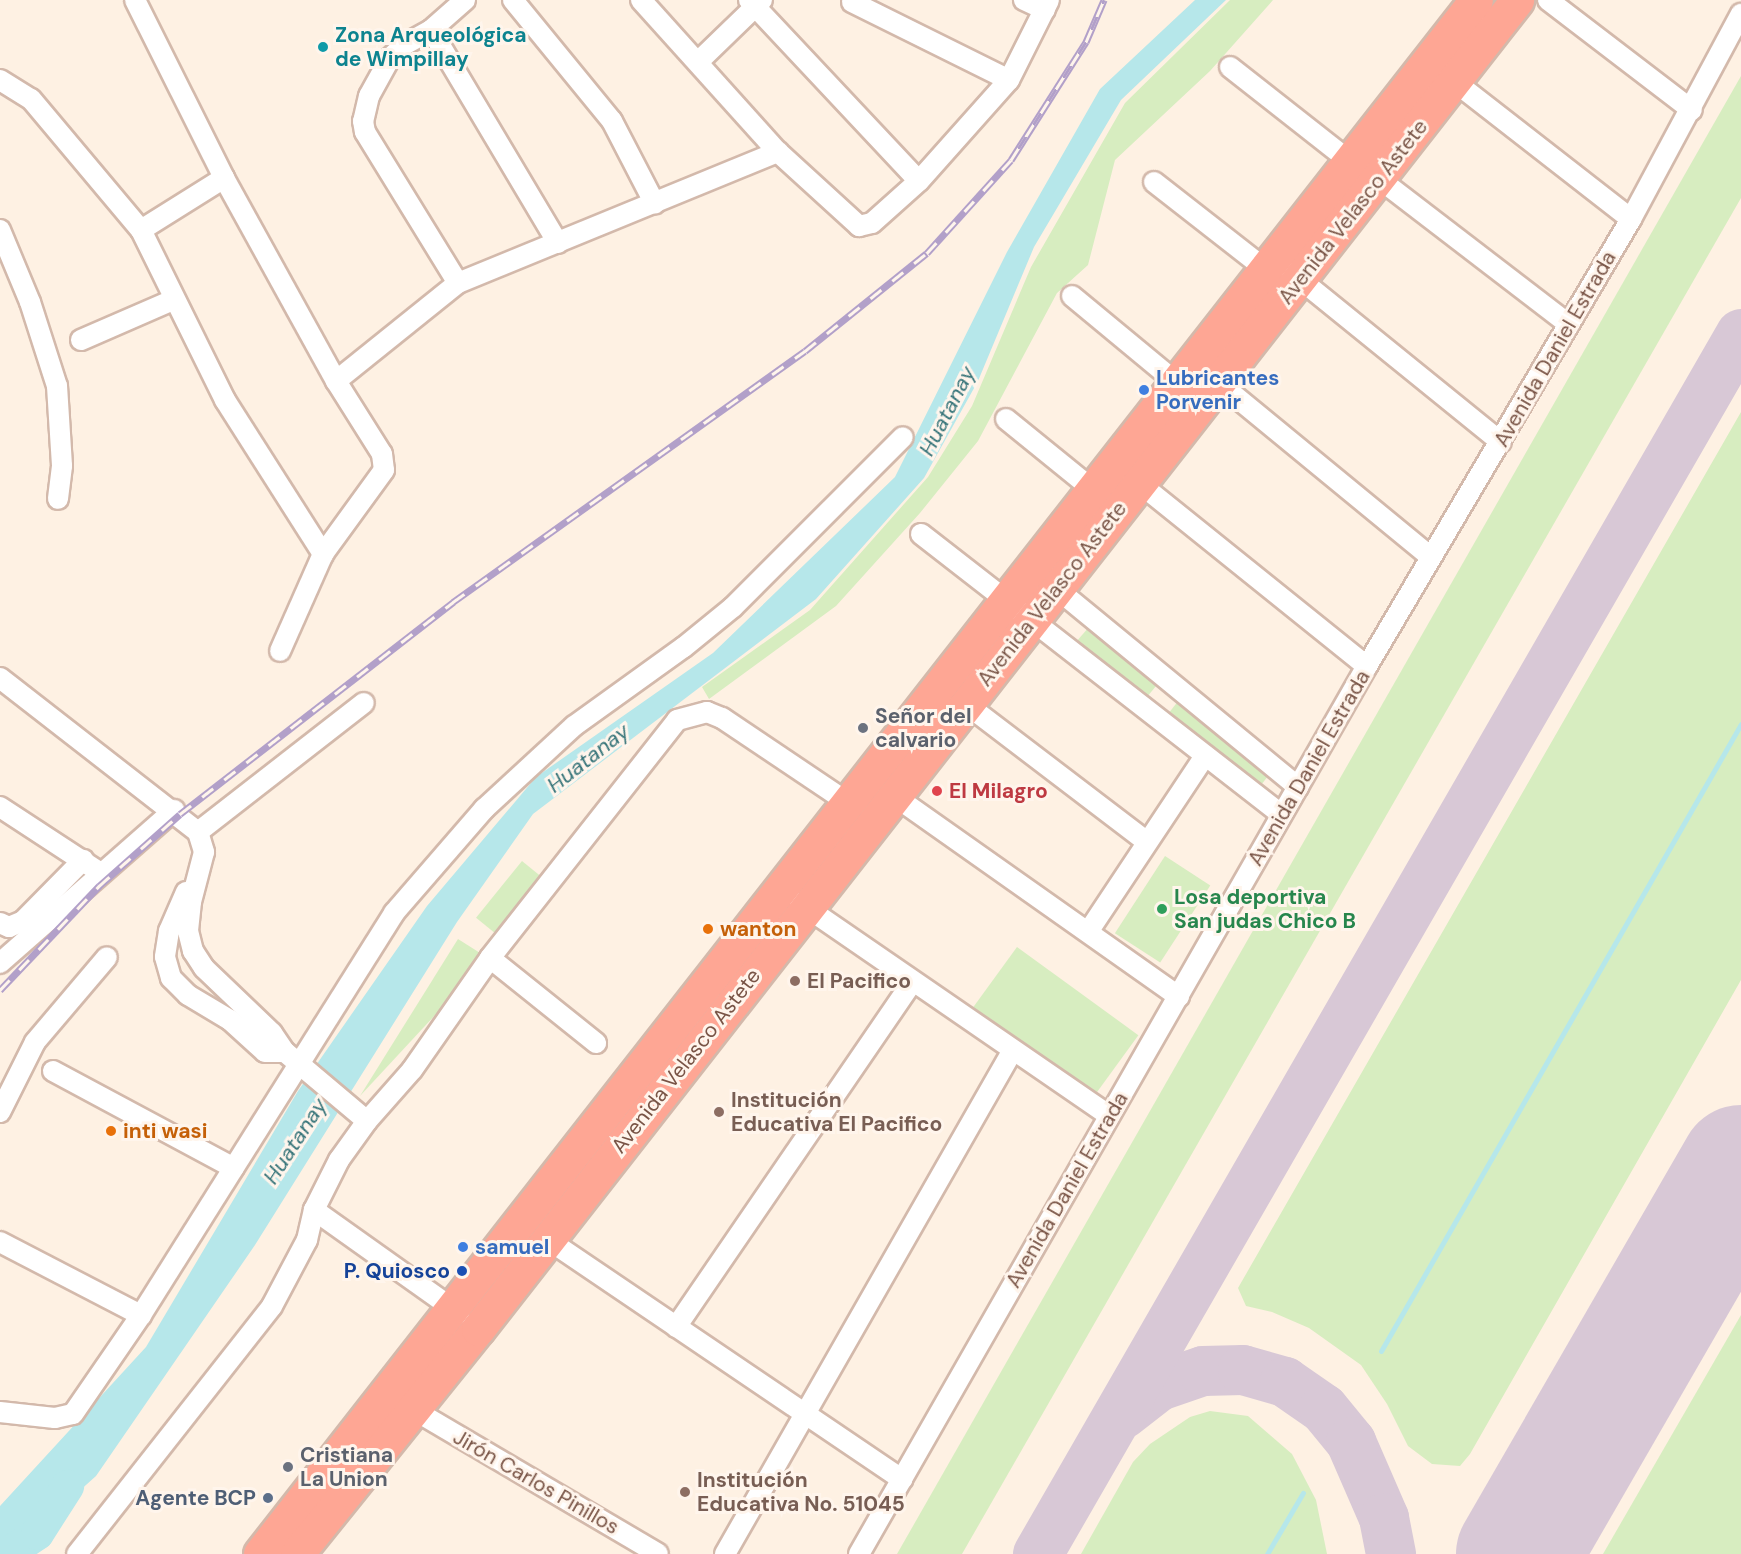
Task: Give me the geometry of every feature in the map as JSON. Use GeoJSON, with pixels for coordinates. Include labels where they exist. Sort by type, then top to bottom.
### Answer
{"type":"FeatureCollection","features":[{"type":"Feature","properties":{"kind":"highway","name":"Avenida Velasco Astete"},"geometry":{"type":"LineString","coordinates":[[266,1552],[782,888],[847,801],[1348,160],[1476,0]]}},
{"type":"Feature","properties":{"kind":"highway","name":"Avenida Velasco Astete"},"geometry":{"type":"LineString","coordinates":[[297,1554],[478,1329],[893,795],[1219,383],[1517,0]]}},
{"type":"Feature","properties":{"kind":"street"},"geometry":{"type":"LineString","coordinates":[[135,0],[224,178],[336,381],[382,454],[384,470],[323,554],[280,651]]}},
{"type":"Feature","properties":{"kind":"street"},"geometry":{"type":"LineString","coordinates":[[458,283],[366,132],[363,121],[369,96],[390,58],[404,45],[431,30],[465,0]]}},
{"type":"Feature","properties":{"kind":"street"},"geometry":{"type":"LineString","coordinates":[[513,0],[612,121],[655,204]]}},
{"type":"Feature","properties":{"kind":"street"},"geometry":{"type":"LineString","coordinates":[[641,0],[778,152],[859,226],[872,223],[918,181],[1009,80],[1047,5],[1024,0]]}},
{"type":"Feature","properties":{"kind":"street"},"geometry":{"type":"LineString","coordinates":[[1548,0],[1692,110]]}},
{"type":"Feature","properties":{"kind":"street"},"geometry":{"type":"LineString","coordinates":[[698,62],[755,2],[918,181]]}},
{"type":"Feature","properties":{"kind":"street"},"geometry":{"type":"LineString","coordinates":[[852,2],[1009,80]]}},
{"type":"Feature","properties":{"kind":"street","name":"Avenida Daniel Estrada"},"geometry":{"type":"LineString","coordinates":[[859,1554],[1367,666],[1631,219],[1692,110],[1741,14]]}},
{"type":"Feature","properties":{"kind":"street"},"geometry":{"type":"LineString","coordinates":[[431,30],[558,243]]}},
{"type":"Feature","properties":{"kind":"street"},"geometry":{"type":"LineString","coordinates":[[1230,67],[1348,160]]}},
{"type":"Feature","properties":{"kind":"street"},"geometry":{"type":"LineString","coordinates":[[0,80],[31,99],[141,230],[173,300],[237,420],[323,554]]}},
{"type":"Feature","properties":{"kind":"street"},"geometry":{"type":"LineString","coordinates":[[1455,82],[1631,219]]}},
{"type":"Feature","properties":{"kind":"street"},"geometry":{"type":"LineString","coordinates":[[336,381],[458,283],[778,152]]}},
{"type":"Feature","properties":{"kind":"street"},"geometry":{"type":"LineString","coordinates":[[141,230],[224,178]]}},
{"type":"Feature","properties":{"kind":"street"},"geometry":{"type":"LineString","coordinates":[[1378,178],[1568,324]]}},
{"type":"Feature","properties":{"kind":"street"},"geometry":{"type":"LineString","coordinates":[[1154,182],[1269,262],[1300,279],[1501,442]]}},
{"type":"Feature","properties":{"kind":"street"},"geometry":{"type":"LineString","coordinates":[[0,230],[30,302],[57,386],[62,466],[58,498]]}},
{"type":"Feature","properties":{"kind":"street"},"geometry":{"type":"LineString","coordinates":[[1072,296],[1176,382]]}},
{"type":"Feature","properties":{"kind":"street"},"geometry":{"type":"LineString","coordinates":[[81,340],[173,300]]}},
{"type":"Feature","properties":{"kind":"street"},"geometry":{"type":"LineString","coordinates":[[1219,383],[1431,557]]}},
{"type":"Feature","properties":{"kind":"street"},"geometry":{"type":"LineString","coordinates":[[1005,419],[1092,489]]}},
{"type":"Feature","properties":{"kind":"street"},"geometry":{"type":"LineString","coordinates":[[0,1412],[55,1418],[73,1414],[141,1315],[234,1168],[297,1060],[393,913],[484,809],[574,726],[684,647],[733,607],[903,437]]}},
{"type":"Feature","properties":{"kind":"street"},"geometry":{"type":"LineString","coordinates":[[1139,483],[1367,666]]}},
{"type":"Feature","properties":{"kind":"street"},"geometry":{"type":"LineString","coordinates":[[921,534],[1282,815]]}},
{"type":"Feature","properties":{"kind":"street"},"geometry":{"type":"LineString","coordinates":[[1057,589],[1298,787]]}},
{"type":"Feature","properties":{"kind":"street"},"geometry":{"type":"LineString","coordinates":[[0,678],[156,801],[174,810],[198,832],[204,852],[189,910],[188,931],[193,951],[204,968],[297,1060],[362,1116]]}},
{"type":"Feature","properties":{"kind":"street"},"geometry":{"type":"LineString","coordinates":[[198,832],[364,703]]}},
{"type":"Feature","properties":{"kind":"street"},"geometry":{"type":"LineString","coordinates":[[966,704],[1146,841]]}},
{"type":"Feature","properties":{"kind":"street"},"geometry":{"type":"LineString","coordinates":[[77,1554],[272,1306],[307,1240],[314,1210],[362,1116],[412,1070],[490,958],[677,720],[690,714],[707,712],[722,718],[847,801]]}},
{"type":"Feature","properties":{"kind":"street"},"geometry":{"type":"LineString","coordinates":[[1088,932],[1146,841],[1205,756]]}},
{"type":"Feature","properties":{"kind":"street"},"geometry":{"type":"LineString","coordinates":[[893,795],[1179,997]]}},
{"type":"Feature","properties":{"kind":"street"},"geometry":{"type":"LineString","coordinates":[[0,807],[101,873]]}},
{"type":"Feature","properties":{"kind":"street"},"geometry":{"type":"LineString","coordinates":[[0,963],[174,810]]}},
{"type":"Feature","properties":{"kind":"street"},"geometry":{"type":"LineString","coordinates":[[204,852],[169,931],[166,971],[178,987],[230,1020],[265,1052],[297,1060]]}},
{"type":"Feature","properties":{"kind":"street"},"geometry":{"type":"LineString","coordinates":[[0,923],[9,927],[22,921],[83,860]]}},
{"type":"Feature","properties":{"kind":"street"},"geometry":{"type":"LineString","coordinates":[[782,888],[912,982],[1109,1115]]}},
{"type":"Feature","properties":{"kind":"street"},"geometry":{"type":"LineString","coordinates":[[0,1112],[35,1042],[107,957]]}},
{"type":"Feature","properties":{"kind":"street"},"geometry":{"type":"LineString","coordinates":[[490,958],[596,1043]]}},
{"type":"Feature","properties":{"kind":"street"},"geometry":{"type":"LineString","coordinates":[[676,1327],[912,982]]}},
{"type":"Feature","properties":{"kind":"street"},"geometry":{"type":"LineString","coordinates":[[725,1554],[1012,1050]]}},
{"type":"Feature","properties":{"kind":"street"},"geometry":{"type":"LineString","coordinates":[[52,1071],[234,1168]]}},
{"type":"Feature","properties":{"kind":"street"},"geometry":{"type":"LineString","coordinates":[[314,1210],[478,1329]]}},
{"type":"Feature","properties":{"kind":"street"},"geometry":{"type":"LineString","coordinates":[[547,1239],[902,1479]]}},
{"type":"Feature","properties":{"kind":"street"},"geometry":{"type":"LineString","coordinates":[[0,1242],[141,1315]]}},
{"type":"Feature","properties":{"kind":"street","name":"Jirón Carlos Pinillos"},"geometry":{"type":"LineString","coordinates":[[414,1410],[658,1554]]}},
{"type":"Feature","properties":{"kind":"green space"},"geometry":{"type":"Polygon","coordinates":[[[1230,0],[1273,0],[1210,71],[1115,160],[1088,265],[1057,293],[978,441],[920,513],[836,606],[709,699],[702,687],[810,610],[928,477],[972,406],[1031,267],[1125,103],[1230,0]]]}},
{"type":"Feature","properties":{"kind":"green space"},"geometry":{"type":"Polygon","coordinates":[[[1741,76],[1741,198],[962,1554],[897,1554],[1741,76]]]}},
{"type":"Feature","properties":{"kind":"green space"},"geometry":{"type":"Polygon","coordinates":[[[1741,412],[1741,980],[1470,1454],[1460,1466],[1432,1464],[1408,1446],[1387,1404],[1361,1365],[1309,1328],[1272,1312],[1246,1306],[1238,1288],[1741,412]]]}},
{"type":"Feature","properties":{"kind":"green space"},"geometry":{"type":"Polygon","coordinates":[[[1089,627],[1156,686],[1147,697],[1076,642],[1089,627]]]}},
{"type":"Feature","properties":{"kind":"green space"},"geometry":{"type":"Polygon","coordinates":[[[1179,700],[1271,772],[1258,789],[1166,717],[1179,700]]]}},
{"type":"Feature","properties":{"kind":"green space","name":"Losa deportiva San judas Chico B"},"geometry":{"type":"Polygon","coordinates":[[[1165,856],[1210,885],[1160,963],[1115,933],[1165,856]]]}},
{"type":"Feature","properties":{"kind":"green space"},"geometry":{"type":"Polygon","coordinates":[[[522,861],[550,884],[504,940],[476,918],[522,861]]]}},
{"type":"Feature","properties":{"kind":"green space"},"geometry":{"type":"Polygon","coordinates":[[[458,939],[488,958],[360,1096],[458,939]]]}},
{"type":"Feature","properties":{"kind":"green space"},"geometry":{"type":"Polygon","coordinates":[[[1017,947],[1138,1035],[1093,1097],[972,1009],[1017,947]]]}},
{"type":"Feature","properties":{"kind":"green space"},"geometry":{"type":"Polygon","coordinates":[[[1741,1315],[1741,1554],[1603,1554],[1741,1315]]]}},
{"type":"Feature","properties":{"kind":"green space"},"geometry":{"type":"Polygon","coordinates":[[[1210,1411],[1248,1416],[1292,1454],[1316,1500],[1327,1554],[1081,1554],[1133,1462],[1150,1444],[1190,1417],[1210,1411]]]}},
{"type":"Feature","properties":{"kind":"water"},"geometry":{"type":"Polygon","coordinates":[[[1195,0],[1226,0],[1121,100],[1034,247],[978,381],[924,478],[816,599],[533,814],[457,922],[255,1245],[96,1476],[9,1554],[0,1554],[0,1506],[146,1347],[298,1091],[427,906],[536,777],[713,653],[895,477],[1007,252],[1100,89],[1195,0]]]}},
{"type":"Feature","properties":{"kind":"waterway"},"geometry":{"type":"LineString","coordinates":[[1381,1351],[1741,724]]}},
{"type":"Feature","properties":{"kind":"waterway","name":"Huatanay"},"geometry":{"type":"LineString","coordinates":[[6,1554],[37,1533],[67,1486]]}},
{"type":"Feature","properties":{"kind":"waterway"},"geometry":{"type":"LineString","coordinates":[[1267,1554],[1303,1493]]}},
{"type":"Feature","properties":{"kind":"taxiway"},"geometry":{"type":"LineString","coordinates":[[1038,1554],[1741,334]]}},
{"type":"Feature","properties":{"kind":"taxiway"},"geometry":{"type":"LineString","coordinates":[[1123,1414],[1159,1386],[1203,1371],[1243,1370],[1285,1382],[1324,1409],[1351,1442],[1384,1518],[1391,1554]]}},
{"type":"Feature","properties":{"kind":"taxiway"},"geometry":{"type":"LineString","coordinates":[[1502,1554],[1542,1513]]}},
{"type":"Feature","properties":{"kind":"runway"},"geometry":{"type":"LineString","coordinates":[[1518,1554],[1741,1167]]}},
{"type":"Feature","properties":{"kind":"railway"},"geometry":{"type":"LineString","coordinates":[[0,990],[99,886],[180,814],[453,602],[805,351],[927,253],[1011,160],[1086,42],[1104,0]]}},
{"type":"Feature","properties":{"kind":"place","name":"Zona Arqueológica de Wimpillay"},"geometry":{"type":"Point","coordinates":[323,47]}},
{"type":"Feature","properties":{"kind":"place","name":"Lubricantes Porvenir"},"geometry":{"type":"Point","coordinates":[1144,390]}},
{"type":"Feature","properties":{"kind":"place","name":"Señor del calvario"},"geometry":{"type":"Point","coordinates":[863,728]}},
{"type":"Feature","properties":{"kind":"place","name":"El Milagro"},"geometry":{"type":"Point","coordinates":[937,791]}},
{"type":"Feature","properties":{"kind":"place","name":"Losa deportiva San judas Chico B"},"geometry":{"type":"Point","coordinates":[1162,909]}},
{"type":"Feature","properties":{"kind":"place","name":"wanton"},"geometry":{"type":"Point","coordinates":[708,929]}},
{"type":"Feature","properties":{"kind":"place","name":"El Pacifico"},"geometry":{"type":"Point","coordinates":[795,981]}},
{"type":"Feature","properties":{"kind":"place","name":"Institución Educativa El Pacifico"},"geometry":{"type":"Point","coordinates":[719,1112]}},
{"type":"Feature","properties":{"kind":"place","name":"inti wasi"},"geometry":{"type":"Point","coordinates":[111,1131]}},
{"type":"Feature","properties":{"kind":"place","name":"samuel"},"geometry":{"type":"Point","coordinates":[463,1247]}},
{"type":"Feature","properties":{"kind":"place","name":"P. Quiosco"},"geometry":{"type":"Point","coordinates":[462,1271]}},
{"type":"Feature","properties":{"kind":"place","name":"Cristiana La Union"},"geometry":{"type":"Point","coordinates":[288,1467]}},
{"type":"Feature","properties":{"kind":"place","name":"Institución Educativa No. 51045"},"geometry":{"type":"Point","coordinates":[685,1492]}},
{"type":"Feature","properties":{"kind":"place","name":"Agente BCP"},"geometry":{"type":"Point","coordinates":[268,1498]}}]}
